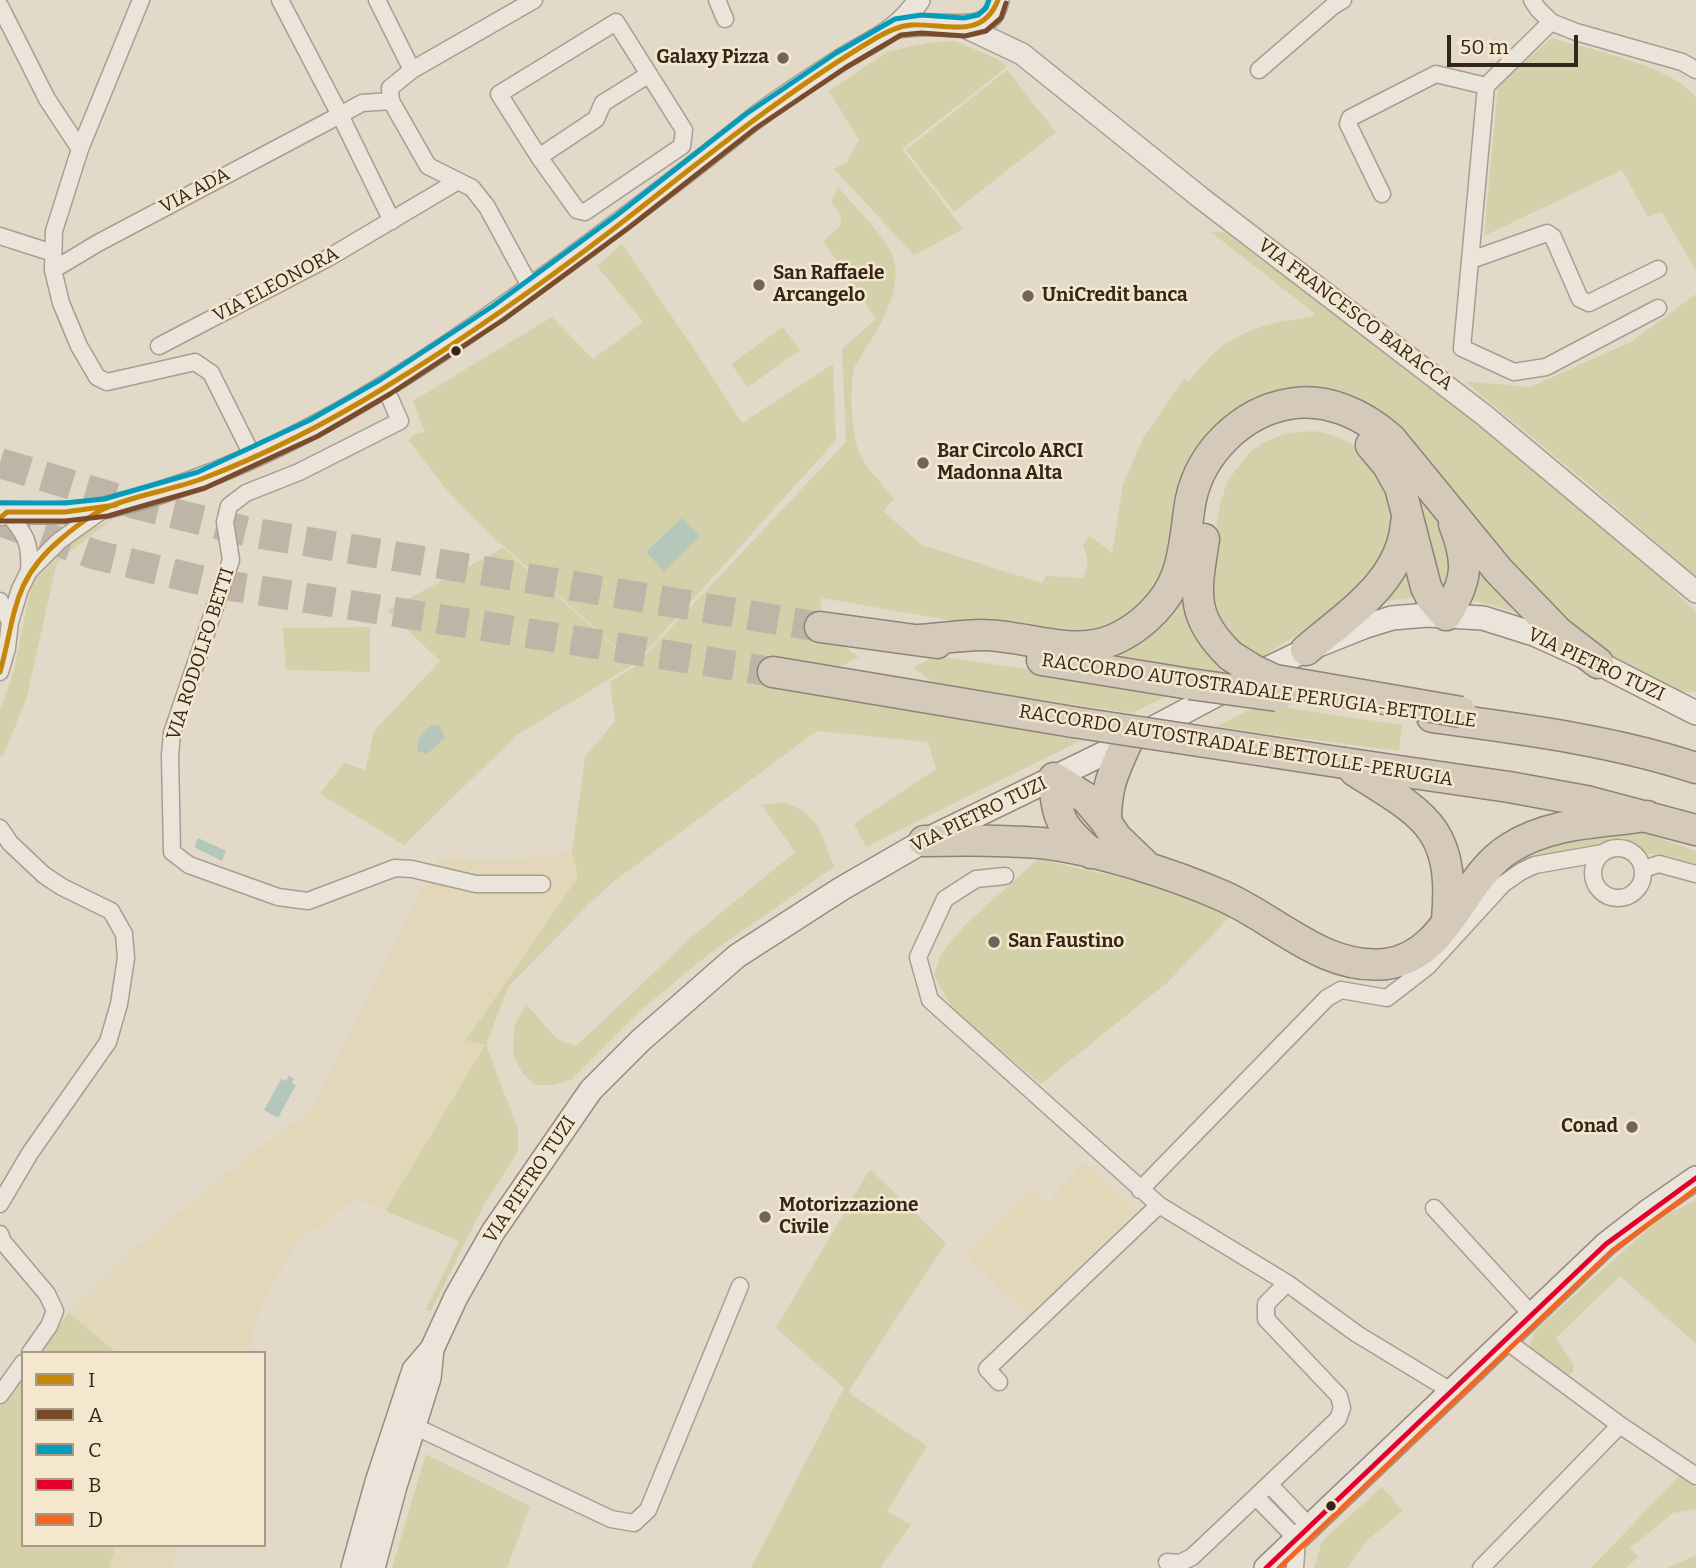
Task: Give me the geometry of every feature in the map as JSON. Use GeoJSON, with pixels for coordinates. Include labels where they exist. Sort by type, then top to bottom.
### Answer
{"type":"FeatureCollection","features":[{"type":"Feature","properties":{"kind":"highway"},"geometry":{"type":"LineString","coordinates":[[918,640],[984,635],[1065,647],[1094,645],[1131,631],[1156,608],[1176,578],[1182,560],[1192,495],[1212,453],[1228,435],[1257,413],[1301,401],[1330,405],[1372,422],[1391,439],[1499,572],[1558,632],[1598,663]]}},
{"type":"Feature","properties":{"kind":"highway"},"geometry":{"type":"LineString","coordinates":[[1449,510],[1464,552],[1465,570],[1463,583],[1446,615],[1426,587],[1399,487],[1380,454],[1369,444],[1333,424],[1318,421],[1271,426],[1242,444],[1224,464],[1214,484],[1198,574],[1197,597],[1205,625],[1212,638],[1231,656],[1275,680],[1461,712],[1536,731]]}},
{"type":"Feature","properties":{"kind":"highway"},"geometry":{"type":"LineString","coordinates":[[1306,650],[1362,602],[1390,573],[1404,542],[1407,516]]}},
{"type":"Feature","properties":{"kind":"highway","name":"RACCORDO AUTOSTRADALE PERUGIA-BETTOLLE"},"geometry":{"type":"LineString","coordinates":[[820,627],[1190,684],[1536,731],[1620,748],[1696,768]]}},
{"type":"Feature","properties":{"kind":"highway","name":"RACCORDO AUTOSTRADALE BETTOLLE-PERUGIA"},"geometry":{"type":"LineString","coordinates":[[773,672],[1073,722],[1509,787],[1586,801],[1696,830]]}},
{"type":"Feature","properties":{"kind":"highway"},"geometry":{"type":"LineString","coordinates":[[1106,822],[1106,797],[1110,778],[1127,742]]}},
{"type":"Feature","properties":{"kind":"highway"},"geometry":{"type":"LineString","coordinates":[[1344,764],[1401,799],[1432,829],[1440,842],[1449,875],[1446,924]]}},
{"type":"Feature","properties":{"kind":"highway"},"geometry":{"type":"LineString","coordinates":[[1054,778],[1086,798],[1116,837],[1149,869]]}},
{"type":"Feature","properties":{"kind":"highway"},"geometry":{"type":"LineString","coordinates":[[1054,778],[1056,810],[1061,822],[1091,853]]}},
{"type":"Feature","properties":{"kind":"highway"},"geometry":{"type":"LineString","coordinates":[[924,841],[1018,842],[1091,853],[1149,869],[1225,896],[1333,958],[1358,964],[1388,964],[1414,955],[1434,939],[1485,867],[1529,837],[1581,824],[1647,816]]}},
{"type":"Feature","properties":{"kind":"main road","name":"VIA PIETRO TUZI"},"geometry":{"type":"LineString","coordinates":[[353,1568],[403,1397],[414,1370],[432,1349],[456,1297],[493,1232],[591,1090],[641,1040],[737,956],[841,889],[924,841],[1127,742],[1222,691],[1306,650],[1392,618],[1446,615],[1483,618],[1534,634],[1696,713]]}},
{"type":"Feature","properties":{"kind":"main road"},"geometry":{"type":"LineString","coordinates":[[1266,1568],[1606,1244],[1696,1178]]}},
{"type":"Feature","properties":{"kind":"main road","name":"VIA PIETRO TUZI"},"geometry":{"type":"LineString","coordinates":[[373,1568],[429,1378],[432,1349]]}},
{"type":"Feature","properties":{"kind":"street"},"geometry":{"type":"LineString","coordinates":[[141,0],[80,149],[54,231],[52,270],[71,327],[97,377],[107,382],[195,362],[211,373],[253,457]]}},
{"type":"Feature","properties":{"kind":"street"},"geometry":{"type":"LineString","coordinates":[[280,0],[391,221]]}},
{"type":"Feature","properties":{"kind":"street"},"geometry":{"type":"LineString","coordinates":[[377,0],[412,70]]}},
{"type":"Feature","properties":{"kind":"street"},"geometry":{"type":"LineString","coordinates":[[531,288],[487,207],[472,188],[428,166],[391,102],[390,88],[412,70],[534,0]]}},
{"type":"Feature","properties":{"kind":"street"},"geometry":{"type":"LineString","coordinates":[[717,0],[725,19]]}},
{"type":"Feature","properties":{"kind":"street"},"geometry":{"type":"LineString","coordinates":[[2,514],[106,508],[201,480],[314,428],[385,387],[498,313],[751,121],[840,61],[898,27],[920,0],[930,18],[955,26]]}},
{"type":"Feature","properties":{"kind":"street"},"geometry":{"type":"LineString","coordinates":[[1259,70],[1343,0]]}},
{"type":"Feature","properties":{"kind":"street"},"geometry":{"type":"LineString","coordinates":[[1532,0],[1551,22],[1576,32],[1682,62],[1696,70]]}},
{"type":"Feature","properties":{"kind":"street"},"geometry":{"type":"LineString","coordinates":[[898,27],[982,23],[988,19],[998,2]]}},
{"type":"Feature","properties":{"kind":"street","name":"VIA FRANCESCO BARACCA"},"geometry":{"type":"LineString","coordinates":[[998,2],[1005,27],[1023,54]]}},
{"type":"Feature","properties":{"kind":"street"},"geometry":{"type":"LineString","coordinates":[[0,6],[47,99],[80,149]]}},
{"type":"Feature","properties":{"kind":"street"},"geometry":{"type":"LineString","coordinates":[[616,22],[649,75],[684,130],[682,146],[584,212],[577,210],[539,158],[499,94],[616,22]]}},
{"type":"Feature","properties":{"kind":"street"},"geometry":{"type":"LineString","coordinates":[[1551,22],[1486,86],[1462,348],[1514,372],[1546,367],[1658,308]]}},
{"type":"Feature","properties":{"kind":"street","name":"VIA FRANCESCO BARACCA"},"geometry":{"type":"LineString","coordinates":[[955,26],[1023,54],[1190,190],[1484,415],[1692,590]]}},
{"type":"Feature","properties":{"kind":"street"},"geometry":{"type":"LineString","coordinates":[[1382,194],[1348,124],[1350,118],[1436,74],[1486,86]]}},
{"type":"Feature","properties":{"kind":"street"},"geometry":{"type":"LineString","coordinates":[[539,158],[596,119],[603,103],[649,75]]}},
{"type":"Feature","properties":{"kind":"street","name":"VIA ADA"},"geometry":{"type":"LineString","coordinates":[[52,270],[362,103],[391,102]]}},
{"type":"Feature","properties":{"kind":"street","name":"VIA ELEONORA"},"geometry":{"type":"LineString","coordinates":[[159,346],[328,258],[458,181]]}},
{"type":"Feature","properties":{"kind":"street"},"geometry":{"type":"LineString","coordinates":[[627,183],[640,207]]}},
{"type":"Feature","properties":{"kind":"street"},"geometry":{"type":"LineString","coordinates":[[1471,260],[1547,233],[1553,237],[1580,299],[1589,303],[1658,269]]}},
{"type":"Feature","properties":{"kind":"street"},"geometry":{"type":"LineString","coordinates":[[0,236],[53,253]]}},
{"type":"Feature","properties":{"kind":"street","name":"VIA RODOLFO BETTI"},"geometry":{"type":"LineString","coordinates":[[385,387],[400,421],[299,472],[246,493],[229,506],[225,522],[231,560],[172,733],[172,852],[189,866],[278,897],[308,901],[395,869],[412,869],[476,884],[542,884]]}},
{"type":"Feature","properties":{"kind":"street"},"geometry":{"type":"LineString","coordinates":[[0,673],[10,622],[20,589],[29,571],[59,541],[106,508]]}},
{"type":"Feature","properties":{"kind":"street"},"geometry":{"type":"LineString","coordinates":[[2,514],[23,531],[31,549],[29,571]]}},
{"type":"Feature","properties":{"kind":"street"},"geometry":{"type":"LineString","coordinates":[[0,601],[10,622]]}},
{"type":"Feature","properties":{"kind":"street"},"geometry":{"type":"LineString","coordinates":[[1668,699],[1696,702]]}},
{"type":"Feature","properties":{"kind":"street"},"geometry":{"type":"LineString","coordinates":[[0,828],[10,843],[44,875],[111,911],[124,934],[126,958],[119,1004],[108,1042],[30,1153],[0,1204]]}},
{"type":"Feature","properties":{"kind":"street"},"geometry":{"type":"LineString","coordinates":[[1140,1190],[1327,998],[1341,990],[1387,998],[1427,967],[1503,884],[1528,868],[1552,863],[1603,853],[1610,849],[1628,849],[1641,860],[1644,869],[1641,884],[1630,896],[1622,898],[1606,895],[1570,867],[1552,863]]}},
{"type":"Feature","properties":{"kind":"street"},"geometry":{"type":"LineString","coordinates":[[1595,884],[1593,867],[1603,853]]}},
{"type":"Feature","properties":{"kind":"street"},"geometry":{"type":"LineString","coordinates":[[1644,869],[1659,864],[1696,874]]}},
{"type":"Feature","properties":{"kind":"street"},"geometry":{"type":"LineString","coordinates":[[1005,876],[976,879],[945,899],[918,957],[930,1000],[1159,1205],[1287,1283],[1357,1334],[1451,1391]]}},
{"type":"Feature","properties":{"kind":"street"},"geometry":{"type":"LineString","coordinates":[[999,1382],[987,1370],[1159,1205]]}},
{"type":"Feature","properties":{"kind":"street"},"geometry":{"type":"LineString","coordinates":[[1433,1208],[1532,1315]]}},
{"type":"Feature","properties":{"kind":"street"},"geometry":{"type":"LineString","coordinates":[[0,1234],[3,1242],[47,1294],[55,1311],[49,1326],[31,1351]]}},
{"type":"Feature","properties":{"kind":"street"},"geometry":{"type":"LineString","coordinates":[[1167,1562],[1180,1563],[1192,1557],[1338,1419],[1342,1408],[1339,1396],[1266,1318],[1266,1304],[1287,1283]]}},
{"type":"Feature","properties":{"kind":"street"},"geometry":{"type":"LineString","coordinates":[[414,1426],[611,1519],[634,1523],[648,1510],[740,1286]]}},
{"type":"Feature","properties":{"kind":"street"},"geometry":{"type":"LineString","coordinates":[[1505,1340],[1620,1425],[1696,1476]]}},
{"type":"Feature","properties":{"kind":"street"},"geometry":{"type":"LineString","coordinates":[[0,1395],[21,1366]]}},
{"type":"Feature","properties":{"kind":"street"},"geometry":{"type":"LineString","coordinates":[[1481,1568],[1620,1425]]}},
{"type":"Feature","properties":{"kind":"street"},"geometry":{"type":"LineString","coordinates":[[1269,1484],[1303,1533],[1295,1568]]}},
{"type":"Feature","properties":{"kind":"street"},"geometry":{"type":"LineString","coordinates":[[1256,1497],[1303,1533]]}},
{"type":"Feature","properties":{"kind":"shaded area"},"geometry":{"type":"Polygon","coordinates":[[[1552,38],[1651,68],[1685,87],[1696,98],[1696,271],[1662,212],[1648,217],[1622,170],[1484,236],[1498,84],[1552,38]]]}},
{"type":"Feature","properties":{"kind":"shaded area"},"geometry":{"type":"Polygon","coordinates":[[[955,41],[1000,60],[1007,67],[902,149],[963,229],[914,255],[834,169],[847,162],[859,140],[829,91],[887,52],[927,43],[955,41]]]}},
{"type":"Feature","properties":{"kind":"shaded area"},"geometry":{"type":"Polygon","coordinates":[[[1007,70],[1056,132],[954,212],[906,150],[1007,70]]]}},
{"type":"Feature","properties":{"kind":"shaded area"},"geometry":{"type":"Polygon","coordinates":[[[838,187],[887,245],[894,260],[896,276],[888,308],[854,368],[851,402],[856,441],[863,460],[894,499],[883,511],[922,545],[1042,583],[1046,576],[1083,578],[1088,562],[1083,546],[1089,535],[1112,553],[1123,485],[1143,438],[1184,379],[1188,382],[1214,353],[1236,337],[1260,327],[1313,317],[1314,313],[1211,232],[1225,232],[1324,302],[1493,434],[1661,578],[1696,612],[1696,692],[1680,692],[1594,650],[1571,634],[1388,424],[1243,407],[1160,585],[1116,630],[1055,635],[822,598],[815,642],[839,643],[859,657],[839,667],[765,655],[760,680],[977,719],[1080,741],[866,847],[854,824],[936,769],[928,742],[817,731],[613,882],[508,987],[486,1045],[518,1129],[518,1151],[484,1205],[431,1311],[426,1310],[459,1241],[385,1211],[485,1045],[466,1040],[578,877],[572,852],[585,757],[615,721],[610,682],[634,667],[846,442],[842,349],[876,319],[823,241],[840,224],[840,214],[831,202],[838,187]]]}},
{"type":"Feature","properties":{"kind":"shaded area"},"geometry":{"type":"Polygon","coordinates":[[[622,244],[742,423],[833,364],[836,440],[635,664],[491,535],[446,489],[408,440],[415,434],[425,432],[413,401],[552,317],[593,359],[643,322],[597,266],[622,244]]]}},
{"type":"Feature","properties":{"kind":"shaded area"},"geometry":{"type":"Polygon","coordinates":[[[1696,294],[1696,577],[1464,381],[1530,387],[1631,342],[1696,294]]]}},
{"type":"Feature","properties":{"kind":"shaded area"},"geometry":{"type":"Polygon","coordinates":[[[783,327],[800,350],[748,387],[731,364],[783,327]]]}},
{"type":"Feature","properties":{"kind":"shaded area"},"geometry":{"type":"Polygon","coordinates":[[[1295,410],[1344,418],[1376,435],[1389,447],[1425,493],[1445,525],[1456,559],[1456,575],[1450,591],[1444,594],[1435,583],[1409,489],[1396,463],[1381,446],[1373,438],[1343,421],[1302,415],[1283,418],[1250,431],[1225,455],[1207,489],[1202,507],[1190,572],[1190,602],[1193,617],[1203,639],[1230,670],[1225,674],[1111,658],[1110,652],[1132,640],[1160,618],[1180,588],[1202,490],[1220,453],[1233,438],[1249,426],[1270,416],[1295,410]]]}},
{"type":"Feature","properties":{"kind":"shaded area"},"geometry":{"type":"Polygon","coordinates":[[[1313,431],[1352,444],[1369,457],[1381,473],[1386,486],[1397,531],[1366,590],[1261,658],[1226,635],[1210,605],[1210,564],[1220,504],[1228,480],[1248,454],[1262,443],[1284,434],[1313,431]]]}},
{"type":"Feature","properties":{"kind":"shaded area"},"geometry":{"type":"Polygon","coordinates":[[[114,518],[57,562],[26,700],[3,756],[0,756],[0,711],[14,670],[31,586],[42,566],[71,539],[114,518]]]}},
{"type":"Feature","properties":{"kind":"shaded area"},"geometry":{"type":"Polygon","coordinates":[[[682,518],[700,536],[664,571],[646,552],[682,518]]]}},
{"type":"Feature","properties":{"kind":"shaded area"},"geometry":{"type":"Polygon","coordinates":[[[503,548],[634,664],[517,735],[404,845],[320,794],[344,763],[365,770],[374,731],[440,661],[387,610],[503,548]]]}},
{"type":"Feature","properties":{"kind":"shaded area"},"geometry":{"type":"Polygon","coordinates":[[[1471,556],[1519,610],[1516,612],[1465,598],[1471,556]]]}},
{"type":"Feature","properties":{"kind":"shaded area"},"geometry":{"type":"Polygon","coordinates":[[[1406,561],[1419,597],[1381,602],[1406,561]]]}},
{"type":"Feature","properties":{"kind":"shaded area"},"geometry":{"type":"Polygon","coordinates":[[[370,627],[370,672],[286,670],[283,628],[370,627]]]}},
{"type":"Feature","properties":{"kind":"shaded area"},"geometry":{"type":"Polygon","coordinates":[[[937,656],[1177,691],[1132,713],[935,684],[913,667],[937,656]]]}},
{"type":"Feature","properties":{"kind":"shaded area"},"geometry":{"type":"Polygon","coordinates":[[[1261,704],[1402,725],[1399,751],[1215,727],[1261,704]]]}},
{"type":"Feature","properties":{"kind":"shaded area"},"geometry":{"type":"Polygon","coordinates":[[[431,725],[440,726],[445,738],[427,754],[417,751],[418,739],[431,725]]]}},
{"type":"Feature","properties":{"kind":"shaded area"},"geometry":{"type":"Polygon","coordinates":[[[784,802],[813,820],[834,867],[709,954],[642,1009],[571,1080],[553,1085],[536,1085],[523,1074],[513,1055],[514,1027],[526,1004],[557,1039],[576,1046],[694,935],[795,852],[762,805],[784,802]]]}},
{"type":"Feature","properties":{"kind":"shaded area"},"geometry":{"type":"Polygon","coordinates":[[[1639,831],[1696,851],[1696,866],[1669,856],[1646,853],[1624,838],[1566,853],[1531,856],[1502,877],[1491,873],[1523,847],[1575,832],[1639,831]]]}},
{"type":"Feature","properties":{"kind":"shaded area"},"geometry":{"type":"Polygon","coordinates":[[[198,838],[226,851],[222,861],[194,847],[198,838]]]}},
{"type":"Feature","properties":{"kind":"shaded area"},"geometry":{"type":"Polygon","coordinates":[[[572,852],[578,877],[466,1039],[486,1045],[385,1211],[356,1199],[296,1243],[261,1306],[249,1351],[114,1351],[69,1312],[127,1255],[257,1149],[311,1111],[438,858],[508,861],[572,852]]]}},
{"type":"Feature","properties":{"kind":"shaded area"},"geometry":{"type":"Polygon","coordinates":[[[1038,859],[1150,884],[1232,914],[1168,982],[1041,1084],[953,1010],[934,975],[941,954],[965,925],[1038,859]]]}},
{"type":"Feature","properties":{"kind":"shaded area"},"geometry":{"type":"Polygon","coordinates":[[[289,1076],[294,1079],[292,1083],[296,1085],[278,1118],[264,1110],[281,1079],[286,1081],[289,1076]]]}},
{"type":"Feature","properties":{"kind":"shaded area"},"geometry":{"type":"Polygon","coordinates":[[[1085,1162],[1136,1211],[1029,1315],[965,1254],[1030,1188],[1047,1203],[1085,1162]]]}},
{"type":"Feature","properties":{"kind":"shaded area"},"geometry":{"type":"Polygon","coordinates":[[[870,1169],[946,1243],[848,1392],[927,1446],[887,1511],[911,1525],[880,1568],[751,1568],[844,1388],[776,1328],[870,1169]]]}},
{"type":"Feature","properties":{"kind":"shaded area"},"geometry":{"type":"Polygon","coordinates":[[[1696,1200],[1696,1344],[1620,1276],[1556,1338],[1573,1364],[1573,1372],[1568,1375],[1529,1348],[1535,1331],[1660,1218],[1696,1200]]]}},
{"type":"Feature","properties":{"kind":"shaded area"},"geometry":{"type":"Polygon","coordinates":[[[69,1312],[114,1351],[40,1351],[69,1312]]]}},
{"type":"Feature","properties":{"kind":"shaded area"},"geometry":{"type":"Polygon","coordinates":[[[21,1379],[21,1547],[115,1547],[109,1568],[0,1568],[0,1407],[21,1379]]]}},
{"type":"Feature","properties":{"kind":"shaded area"},"geometry":{"type":"Polygon","coordinates":[[[426,1454],[530,1506],[507,1568],[392,1568],[426,1454]]]}},
{"type":"Feature","properties":{"kind":"shaded area"},"geometry":{"type":"Polygon","coordinates":[[[1680,1475],[1696,1486],[1696,1509],[1673,1513],[1630,1548],[1638,1557],[1626,1568],[1591,1568],[1680,1475]]]}},
{"type":"Feature","properties":{"kind":"shaded area"},"geometry":{"type":"Polygon","coordinates":[[[1382,1487],[1403,1511],[1367,1540],[1347,1568],[1314,1568],[1322,1541],[1382,1487]]]}},
{"type":"Feature","properties":{"kind":"shaded area"},"geometry":{"type":"Polygon","coordinates":[[[115,1547],[178,1547],[171,1568],[109,1568],[115,1547]]]}},
{"type":"Feature","properties":{"kind":"shaded area"},"geometry":{"type":"Polygon","coordinates":[[[1696,1555],[1696,1568],[1667,1568],[1696,1555]]]}},
{"type":"Feature","properties":{"kind":"tunnel"},"geometry":{"type":"LineString","coordinates":[[0,463],[135,504],[249,532],[820,627]]}},
{"type":"Feature","properties":{"kind":"tunnel"},"geometry":{"type":"LineString","coordinates":[[0,521],[96,555],[212,583],[773,672]]}},
{"type":"Feature","properties":{"kind":"transit line","name":"C"},"geometry":{"type":"LineString","coordinates":[[0,503],[65,503],[104,499],[198,472],[310,420],[380,380],[493,306],[617,215],[746,114],[836,53],[895,19],[921,15],[964,18],[978,15],[986,8],[989,0]]}},
{"type":"Feature","properties":{"kind":"transit line","name":"I"},"geometry":{"type":"LineString","coordinates":[[0,672],[18,600],[33,569],[66,534],[89,517],[120,503],[227,469],[341,413],[444,350],[531,290],[743,128],[842,59],[876,38],[902,27],[972,25],[991,13],[998,0]]}},
{"type":"Feature","properties":{"kind":"transit line","name":"A"},"geometry":{"type":"LineString","coordinates":[[0,521],[65,521],[108,516],[205,488],[318,436],[390,394],[503,320],[627,229],[756,128],[845,68],[901,35],[921,33],[965,36],[986,31],[1001,18],[1006,3]]}},
{"type":"Feature","properties":{"kind":"transit line","name":"I"},"geometry":{"type":"LineString","coordinates":[[0,518],[7,512],[65,512],[116,505]]}},
{"type":"Feature","properties":{"kind":"transit line","name":"B"},"geometry":{"type":"LineString","coordinates":[[1266,1568],[1606,1244],[1696,1178]]}},
{"type":"Feature","properties":{"kind":"transit line","name":"D"},"geometry":{"type":"LineString","coordinates":[[1279,1568],[1612,1251],[1696,1189]]}},
{"type":"Feature","properties":{"kind":"place","name":"Galaxy Pizza"},"geometry":{"type":"Point","coordinates":[783,58]}},
{"type":"Feature","properties":{"kind":"place","name":"San Raffaele Arcangelo"},"geometry":{"type":"Point","coordinates":[759,285]}},
{"type":"Feature","properties":{"kind":"place","name":"UniCredit banca"},"geometry":{"type":"Point","coordinates":[1028,296]}},
{"type":"Feature","properties":{"kind":"place","name":"Bar Circolo ARCI Madonna Alta"},"geometry":{"type":"Point","coordinates":[923,463]}},
{"type":"Feature","properties":{"kind":"place","name":"San Faustino"},"geometry":{"type":"Point","coordinates":[994,942]}},
{"type":"Feature","properties":{"kind":"place","name":"Conad"},"geometry":{"type":"Point","coordinates":[1632,1127]}},
{"type":"Feature","properties":{"kind":"place","name":"Motorizzazione Civile"},"geometry":{"type":"Point","coordinates":[765,1217]}}]}
